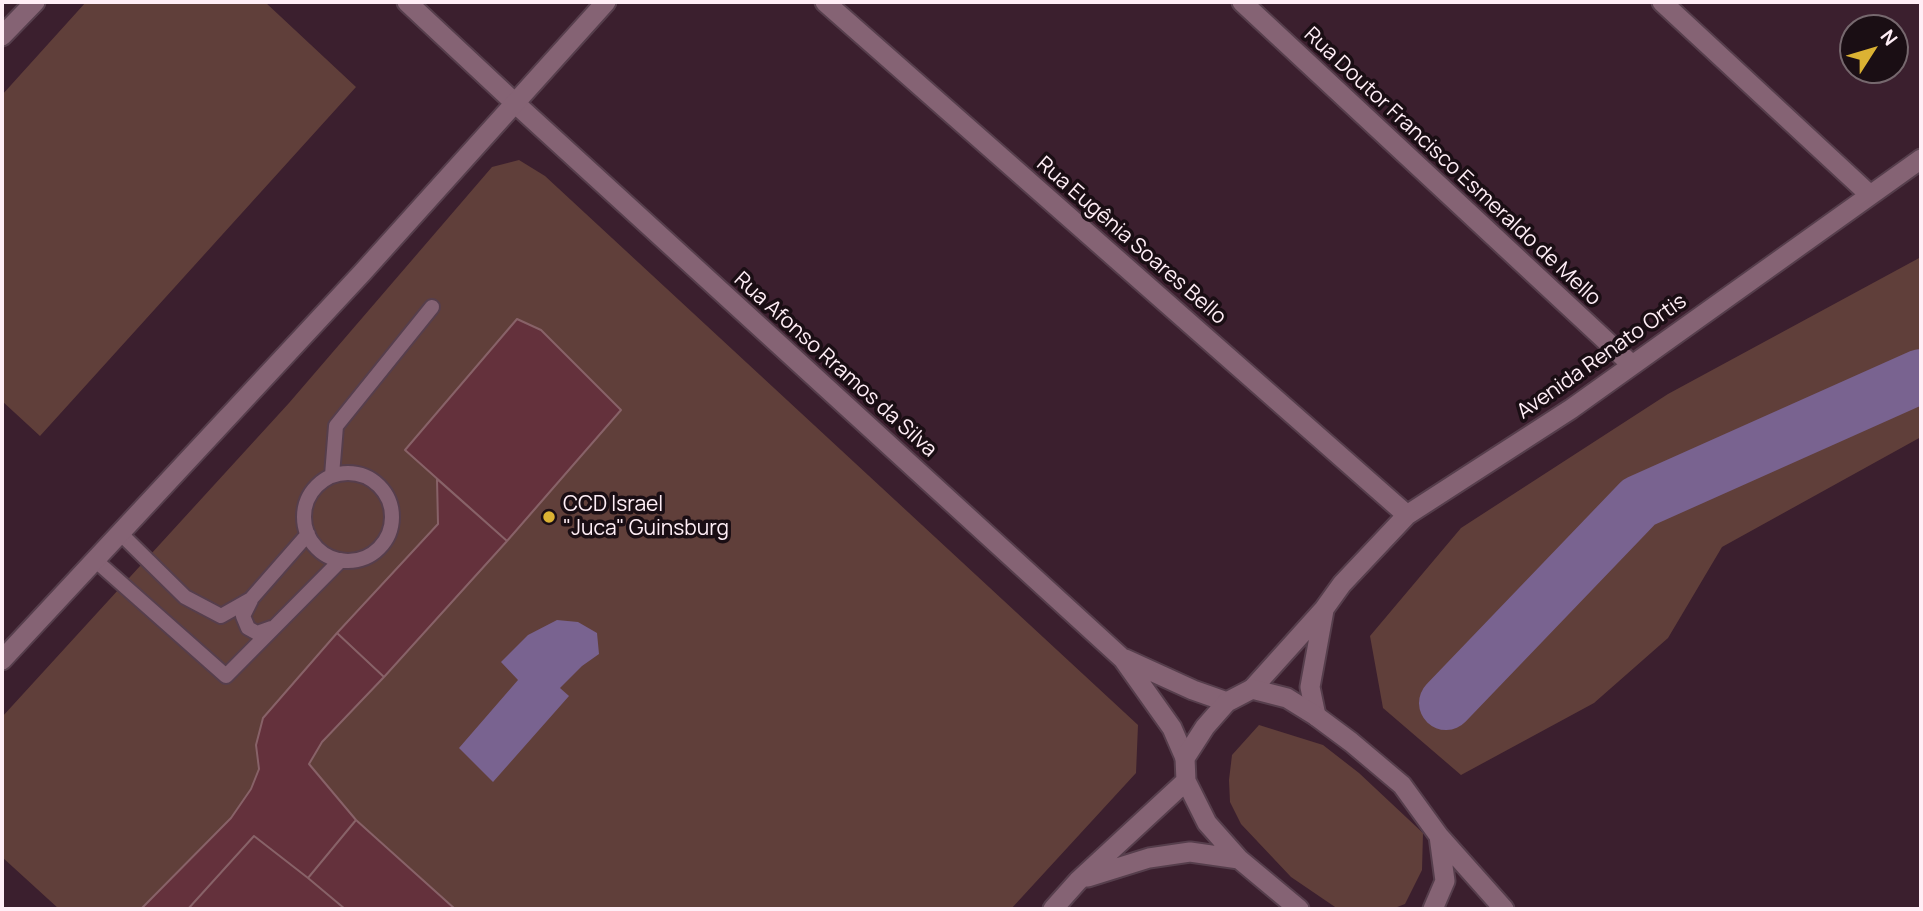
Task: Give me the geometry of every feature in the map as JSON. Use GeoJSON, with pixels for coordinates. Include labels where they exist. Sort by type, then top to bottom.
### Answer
{"type":"FeatureCollection","features":[{"type":"Feature","properties":{"kind":"street"},"geometry":{"type":"LineString","coordinates":[[2,36],[35,2]]}},
{"type":"Feature","properties":{"kind":"street","name":"Rua Afonso Rramos da Silva"},"geometry":{"type":"LineString","coordinates":[[407,2],[1123,659],[1172,728],[1185,758]]}},
{"type":"Feature","properties":{"kind":"street"},"geometry":{"type":"LineString","coordinates":[[2,660],[353,283],[606,2]]}},
{"type":"Feature","properties":{"kind":"street","name":"Rua Eugênia Soares Bello"},"geometry":{"type":"LineString","coordinates":[[825,2],[1407,515]]}},
{"type":"Feature","properties":{"kind":"street","name":"Rua Doutor Francisco Esmeraldo de Mello"},"geometry":{"type":"LineString","coordinates":[[1242,2],[1632,365]]}},
{"type":"Feature","properties":{"kind":"street"},"geometry":{"type":"LineString","coordinates":[[1662,2],[1870,195]]}},
{"type":"Feature","properties":{"kind":"street","name":"Avenida Renato Ortis"},"geometry":{"type":"LineString","coordinates":[[1252,689],[1324,610],[1342,584],[1407,515],[1571,409],[1921,159]]}},
{"type":"Feature","properties":{"kind":"street","name":"Avenida Renato Ortis"},"geometry":{"type":"LineString","coordinates":[[1316,716],[1310,687],[1324,610]]}},
{"type":"Feature","properties":{"kind":"street","name":"Rua Afonso Rramos da Silva"},"geometry":{"type":"LineString","coordinates":[[1123,659],[1227,702]]}},
{"type":"Feature","properties":{"kind":"street"},"geometry":{"type":"LineString","coordinates":[[1300,909],[1239,859],[1207,823],[1186,781],[1185,758],[1205,727],[1227,702],[1252,689],[1287,698],[1316,716],[1402,785],[1439,836],[1504,909]]}},
{"type":"Feature","properties":{"kind":"street"},"geometry":{"type":"LineString","coordinates":[[1053,909],[1077,881],[1186,781]]}},
{"type":"Feature","properties":{"kind":"street"},"geometry":{"type":"LineString","coordinates":[[1433,909],[1445,881],[1439,836]]}},
{"type":"Feature","properties":{"kind":"street"},"geometry":{"type":"LineString","coordinates":[[1077,881],[1127,864],[1190,852],[1239,859]]}},
{"type":"Feature","properties":{"kind":"lane"},"geometry":{"type":"LineString","coordinates":[[332,475],[336,426],[432,307]]}},
{"type":"Feature","properties":{"kind":"lane"},"geometry":{"type":"LineString","coordinates":[[346,472],[360,474],[374,480],[385,491],[393,520],[381,547],[369,556],[355,561],[341,561],[316,547],[308,534],[304,521],[308,499],[320,482],[332,475],[346,472]]}},
{"type":"Feature","properties":{"kind":"lane"},"geometry":{"type":"LineString","coordinates":[[120,533],[185,597],[221,616],[251,598],[308,534]]}},
{"type":"Feature","properties":{"kind":"lane"},"geometry":{"type":"LineString","coordinates":[[95,560],[226,676],[341,561]]}},
{"type":"Feature","properties":{"kind":"lane"},"geometry":{"type":"LineString","coordinates":[[251,598],[243,617],[248,628],[257,633],[275,626]]}},
{"type":"Feature","properties":{"kind":"shaded area"},"geometry":{"type":"Polygon","coordinates":[[[86,2],[265,2],[356,87],[40,436],[2,401],[2,95],[86,2]]]}},
{"type":"Feature","properties":{"kind":"shaded area","name":"CCD Israel \"Juca\" Guinsburg"},"geometry":{"type":"Polygon","coordinates":[[[519,160],[545,176],[1138,725],[1136,773],[1011,909],[59,909],[2,857],[2,717],[289,403],[492,167],[519,160]]]}},
{"type":"Feature","properties":{"kind":"shaded area"},"geometry":{"type":"Polygon","coordinates":[[[1921,257],[1921,437],[1722,547],[1668,638],[1594,703],[1461,775],[1383,708],[1370,636],[1461,528],[1668,394],[1921,257]]]}},
{"type":"Feature","properties":{"kind":"shaded area"},"geometry":{"type":"Polygon","coordinates":[[[557,620],[578,622],[597,633],[599,654],[582,666],[560,688],[569,696],[493,782],[459,748],[518,680],[501,662],[528,635],[557,620]]]}},
{"type":"Feature","properties":{"kind":"shaded area"},"geometry":{"type":"Polygon","coordinates":[[[1259,725],[1323,745],[1359,773],[1423,833],[1422,870],[1405,904],[1392,909],[1338,909],[1291,877],[1241,824],[1230,802],[1232,755],[1259,725]]]}},
{"type":"Feature","properties":{"kind":"building"},"geometry":{"type":"Polygon","coordinates":[[[517,319],[541,330],[621,410],[507,541],[405,450],[517,319]]]}},
{"type":"Feature","properties":{"kind":"building"},"geometry":{"type":"Polygon","coordinates":[[[437,479],[507,541],[384,677],[337,633],[438,524],[437,479]]]}},
{"type":"Feature","properties":{"kind":"building"},"geometry":{"type":"Polygon","coordinates":[[[337,633],[384,677],[322,742],[309,764],[356,820],[308,878],[254,836],[188,909],[141,909],[231,818],[251,789],[259,769],[256,745],[263,718],[337,633]]]}},
{"type":"Feature","properties":{"kind":"building"},"geometry":{"type":"Polygon","coordinates":[[[356,820],[455,909],[345,909],[308,878],[356,820]]]}},
{"type":"Feature","properties":{"kind":"building"},"geometry":{"type":"Polygon","coordinates":[[[254,836],[308,878],[345,909],[188,909],[254,836]]]}},
{"type":"Feature","properties":{"kind":"waterway"},"geometry":{"type":"LineString","coordinates":[[1446,703],[1639,502],[1921,376]]}},
{"type":"Feature","properties":{"kind":"place","name":"CCD Israel \"Juca\" Guinsburg"},"geometry":{"type":"Point","coordinates":[549,517]}}]}
